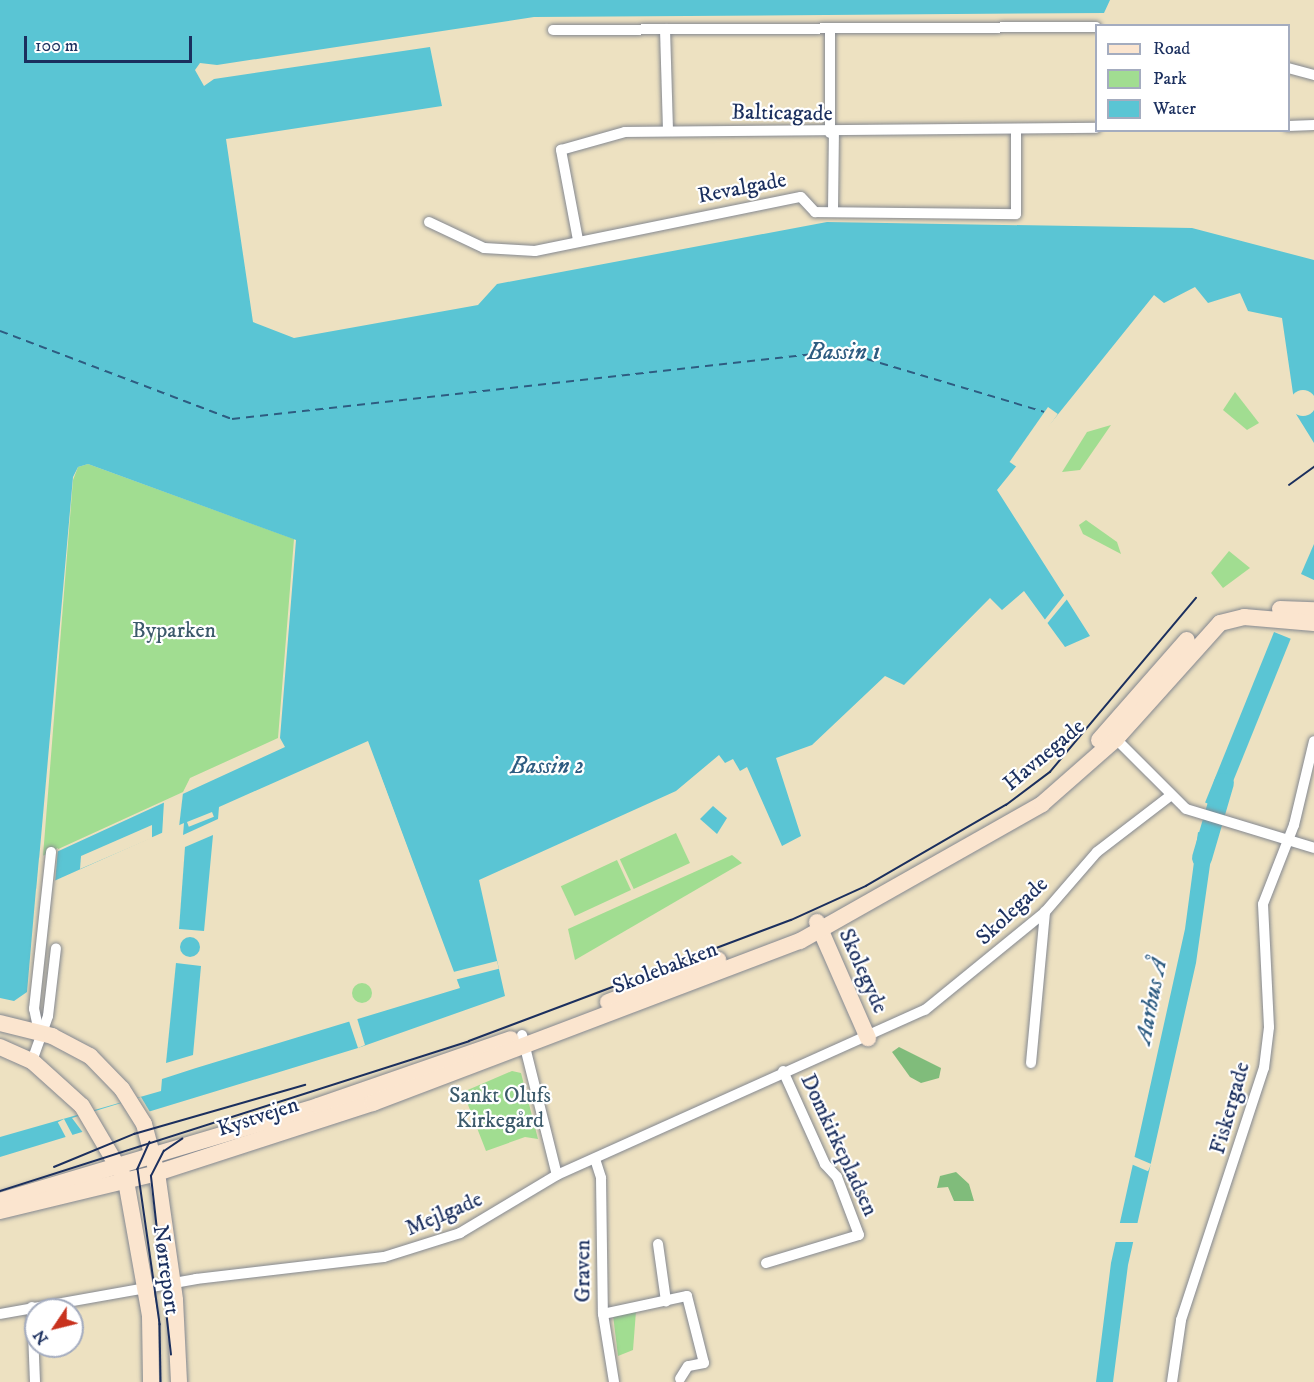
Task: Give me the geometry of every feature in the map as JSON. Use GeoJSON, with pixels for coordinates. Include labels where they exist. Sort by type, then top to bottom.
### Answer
{"type":"FeatureCollection","features":[{"type":"Feature","properties":{"kind":"street"},"geometry":{"type":"LineString","coordinates":[[553,30],[1095,27]]}},
{"type":"Feature","properties":{"kind":"street"},"geometry":{"type":"LineString","coordinates":[[830,29],[833,210]]}},
{"type":"Feature","properties":{"kind":"street"},"geometry":{"type":"LineString","coordinates":[[665,30],[668,130]]}},
{"type":"Feature","properties":{"kind":"street"},"geometry":{"type":"LineString","coordinates":[[1290,69],[1314,75]]}},
{"type":"Feature","properties":{"kind":"street"},"geometry":{"type":"LineString","coordinates":[[1290,126],[1314,125]]}},
{"type":"Feature","properties":{"kind":"street","name":"Balticagade"},"geometry":{"type":"LineString","coordinates":[[578,240],[561,150],[625,132],[668,130],[832,133],[1095,128]]}},
{"type":"Feature","properties":{"kind":"street","name":"Revalgade"},"geometry":{"type":"LineString","coordinates":[[429,222],[484,248],[535,251],[578,240],[801,197],[816,212],[833,210],[1016,214],[1017,130]]}},
{"type":"Feature","properties":{"kind":"street"},"geometry":{"type":"LineString","coordinates":[[1274,614],[1314,610]]}},
{"type":"Feature","properties":{"kind":"street"},"geometry":{"type":"LineString","coordinates":[[1274,614],[1314,623]]}},
{"type":"Feature","properties":{"kind":"street","name":"Havnegade"},"geometry":{"type":"LineString","coordinates":[[819,926],[1011,812],[1112,735],[1210,630],[1231,620],[1274,614]]}},
{"type":"Feature","properties":{"kind":"street"},"geometry":{"type":"LineString","coordinates":[[1112,735],[1170,796],[1198,814],[1314,848]]}},
{"type":"Feature","properties":{"kind":"street","name":"Fiskergade"},"geometry":{"type":"LineString","coordinates":[[1172,1382],[1181,1320],[1264,1068],[1269,1027],[1263,904],[1289,841],[1314,741]]}},
{"type":"Feature","properties":{"kind":"street","name":"Skolegade"},"geometry":{"type":"LineString","coordinates":[[868,1038],[904,1022],[944,997],[1045,912],[1097,852],[1170,796]]}},
{"type":"Feature","properties":{"kind":"street"},"geometry":{"type":"LineString","coordinates":[[39,1032],[34,1009],[51,852]]}},
{"type":"Feature","properties":{"kind":"street"},"geometry":{"type":"LineString","coordinates":[[1031,1063],[1045,912]]}},
{"type":"Feature","properties":{"kind":"street","name":"Skolegyde"},"geometry":{"type":"LineString","coordinates":[[819,926],[868,1038]]}},
{"type":"Feature","properties":{"kind":"street","name":"Skolebakken"},"geometry":{"type":"LineString","coordinates":[[524,1040],[819,926]]}},
{"type":"Feature","properties":{"kind":"street"},"geometry":{"type":"LineString","coordinates":[[32,1061],[39,1032],[48,1016],[56,948]]}},
{"type":"Feature","properties":{"kind":"street","name":"Nørreport"},"geometry":{"type":"LineString","coordinates":[[0,1023],[39,1032],[90,1056],[130,1100],[140,1117],[156,1165],[173,1284],[179,1382]]}},
{"type":"Feature","properties":{"kind":"street","name":"Mejlgade"},"geometry":{"type":"LineString","coordinates":[[84,1299],[173,1284],[384,1257],[423,1247],[486,1219],[557,1176],[783,1071],[868,1038]]}},
{"type":"Feature","properties":{"kind":"street"},"geometry":{"type":"LineString","coordinates":[[524,1040],[557,1176]]}},
{"type":"Feature","properties":{"kind":"street","name":"Kystvejen"},"geometry":{"type":"LineString","coordinates":[[0,1211],[156,1165],[524,1040]]}},
{"type":"Feature","properties":{"kind":"street","name":"Nørreport"},"geometry":{"type":"LineString","coordinates":[[0,1047],[32,1061],[88,1113],[100,1130],[123,1174],[146,1289],[151,1382]]}},
{"type":"Feature","properties":{"kind":"street","name":"Domkirkepladsen"},"geometry":{"type":"LineString","coordinates":[[766,1263],[859,1235],[837,1177],[825,1164],[783,1071]]}},
{"type":"Feature","properties":{"kind":"street","name":"Graven"},"geometry":{"type":"LineString","coordinates":[[595,1159],[600,1178],[603,1314],[614,1382]]}},
{"type":"Feature","properties":{"kind":"street","name":"Kystvejen"},"geometry":{"type":"LineString","coordinates":[[0,1201],[123,1174]]}},
{"type":"Feature","properties":{"kind":"street"},"geometry":{"type":"LineString","coordinates":[[658,1244],[666,1300]]}},
{"type":"Feature","properties":{"kind":"street"},"geometry":{"type":"LineString","coordinates":[[603,1314],[687,1296],[704,1363],[688,1366],[680,1379]]}},
{"type":"Feature","properties":{"kind":"street","name":"Mejlgade"},"geometry":{"type":"LineString","coordinates":[[0,1314],[24,1309]]}},
{"type":"Feature","properties":{"kind":"street"},"geometry":{"type":"LineString","coordinates":[[34,1358],[35,1382]]}},
{"type":"Feature","properties":{"kind":"green space"},"geometry":{"type":"Polygon","coordinates":[[[1235,392],[1259,423],[1247,430],[1223,410],[1235,392]]]}},
{"type":"Feature","properties":{"kind":"green space"},"geometry":{"type":"Polygon","coordinates":[[[1111,425],[1080,470],[1062,472],[1087,432],[1111,425]]]}},
{"type":"Feature","properties":{"kind":"green space","name":"Byparken"},"geometry":{"type":"Polygon","coordinates":[[[88,464],[294,539],[278,738],[190,778],[183,792],[43,856],[73,480],[78,467],[88,464]]]}},
{"type":"Feature","properties":{"kind":"green space"},"geometry":{"type":"Polygon","coordinates":[[[1086,520],[1117,542],[1121,554],[1083,534],[1079,525],[1086,520]]]}},
{"type":"Feature","properties":{"kind":"green space"},"geometry":{"type":"Polygon","coordinates":[[[1229,551],[1250,568],[1223,588],[1211,573],[1229,551]]]}},
{"type":"Feature","properties":{"kind":"green space"},"geometry":{"type":"Polygon","coordinates":[[[676,833],[690,863],[634,889],[620,859],[676,833]]]}},
{"type":"Feature","properties":{"kind":"green space"},"geometry":{"type":"Polygon","coordinates":[[[732,855],[742,863],[575,960],[568,929],[732,855]]]}},
{"type":"Feature","properties":{"kind":"green space"},"geometry":{"type":"Polygon","coordinates":[[[617,860],[631,890],[575,916],[561,886],[617,860]]]}},
{"type":"Feature","properties":{"kind":"green space"},"geometry":{"type":"Polygon","coordinates":[[[362,983],[369,986],[372,993],[369,1000],[362,1003],[355,1000],[352,993],[355,986],[362,983]]]}},
{"type":"Feature","properties":{"kind":"green space"},"geometry":{"type":"Polygon","coordinates":[[[899,1047],[941,1068],[939,1078],[921,1083],[910,1077],[892,1052],[899,1047]]]}},
{"type":"Feature","properties":{"kind":"green space","name":"Sankt Olufs Kirkegård"},"geometry":{"type":"Polygon","coordinates":[[[512,1071],[521,1073],[538,1139],[525,1137],[486,1151],[463,1092],[512,1071]]]}},
{"type":"Feature","properties":{"kind":"green space"},"geometry":{"type":"Polygon","coordinates":[[[956,1172],[969,1184],[974,1201],[954,1201],[948,1187],[937,1188],[940,1176],[956,1172]]]}},
{"type":"Feature","properties":{"kind":"green space"},"geometry":{"type":"Polygon","coordinates":[[[636,1311],[633,1350],[618,1356],[613,1315],[636,1311]]]}},
{"type":"Feature","properties":{"kind":"water"},"geometry":{"type":"Polygon","coordinates":[[[0,0],[1110,0],[1104,13],[534,17],[217,65],[200,63],[195,70],[204,86],[214,79],[430,47],[442,106],[226,139],[253,322],[294,338],[478,305],[497,284],[827,222],[1192,228],[1314,260],[1314,443],[1296,414],[1282,318],[1248,311],[1240,293],[1208,303],[1195,287],[1164,303],[1154,295],[997,490],[1090,636],[1065,647],[1024,591],[1002,610],[990,598],[904,685],[885,676],[812,745],[776,758],[801,836],[782,846],[747,767],[740,771],[733,759],[725,763],[719,755],[676,791],[479,880],[505,996],[358,1048],[0,1157],[0,1137],[161,1091],[162,1079],[460,988],[368,741],[219,807],[218,819],[183,835],[184,823],[36,889],[27,992],[14,1001],[0,998],[0,0]],[[88,464],[78,467],[73,477],[39,860],[285,747],[280,738],[296,540],[88,464]]]}},
{"type":"Feature","properties":{"kind":"water"},"geometry":{"type":"Polygon","coordinates":[[[1314,544],[1314,580],[1301,574],[1314,544]]]}},
{"type":"Feature","properties":{"kind":"water"},"geometry":{"type":"Polygon","coordinates":[[[1274,632],[1291,639],[1222,809],[1205,803],[1274,632]]]}},
{"type":"Feature","properties":{"kind":"water"},"geometry":{"type":"Polygon","coordinates":[[[713,806],[727,818],[717,834],[700,819],[713,806]]]}},
{"type":"Feature","properties":{"kind":"water"},"geometry":{"type":"Polygon","coordinates":[[[1198,832],[1214,837],[1196,963],[1128,1265],[1113,1382],[1096,1382],[1111,1263],[1185,929],[1198,832]]]}},
{"type":"Feature","properties":{"kind":"water"},"geometry":{"type":"Polygon","coordinates":[[[213,835],[204,931],[179,929],[185,847],[213,835]]]}},
{"type":"Feature","properties":{"kind":"water"},"geometry":{"type":"Polygon","coordinates":[[[190,937],[197,940],[200,947],[197,954],[190,957],[183,954],[180,947],[183,940],[190,937]]]}},
{"type":"Feature","properties":{"kind":"water"},"geometry":{"type":"Polygon","coordinates":[[[176,963],[201,966],[193,1055],[166,1063],[176,963]]]}},
{"type":"Feature","properties":{"kind":"pier"},"geometry":{"type":"Polygon","coordinates":[[[1303,390],[1315,398],[1315,408],[1312,412],[1303,416],[1294,412],[1290,403],[1294,394],[1303,390]]]}},
{"type":"Feature","properties":{"kind":"pier"},"geometry":{"type":"Polygon","coordinates":[[[1048,407],[1058,414],[1019,469],[1010,462],[1048,407]]]}},
{"type":"Feature","properties":{"kind":"pier"},"geometry":{"type":"Polygon","coordinates":[[[1065,594],[1068,598],[1045,626],[1043,622],[1065,594]]]}},
{"type":"Feature","properties":{"kind":"pier"},"geometry":{"type":"Polygon","coordinates":[[[374,758],[444,947],[440,943],[374,758]]]}},
{"type":"Feature","properties":{"kind":"pier"},"geometry":{"type":"Polygon","coordinates":[[[183,793],[179,827],[162,835],[164,802],[183,793]]]}},
{"type":"Feature","properties":{"kind":"pier"},"geometry":{"type":"Polygon","coordinates":[[[212,812],[214,817],[189,827],[187,822],[212,812]]]}},
{"type":"Feature","properties":{"kind":"pier"},"geometry":{"type":"Polygon","coordinates":[[[152,825],[152,838],[80,869],[81,856],[152,825]]]}},
{"type":"Feature","properties":{"kind":"pier"},"geometry":{"type":"Polygon","coordinates":[[[58,848],[55,883],[36,891],[39,858],[58,848]]]}},
{"type":"Feature","properties":{"kind":"pier"},"geometry":{"type":"Polygon","coordinates":[[[497,961],[499,969],[454,980],[452,972],[497,961]]]}},
{"type":"Feature","properties":{"kind":"pier"},"geometry":{"type":"Polygon","coordinates":[[[357,1018],[365,1045],[358,1048],[349,1021],[357,1018]]]}},
{"type":"Feature","properties":{"kind":"pier"},"geometry":{"type":"Polygon","coordinates":[[[141,1097],[150,1112],[84,1134],[72,1118],[141,1097]]]}},
{"type":"Feature","properties":{"kind":"pier"},"geometry":{"type":"Polygon","coordinates":[[[64,1119],[74,1138],[68,1141],[58,1122],[64,1119]]]}},
{"type":"Feature","properties":{"kind":"pier"},"geometry":{"type":"Polygon","coordinates":[[[1130,1155],[1151,1164],[1148,1171],[1127,1162],[1130,1155]]]}},
{"type":"Feature","properties":{"kind":"pier"},"geometry":{"type":"Polygon","coordinates":[[[1117,1223],[1139,1223],[1136,1242],[1113,1242],[1117,1223]]]}},
{"type":"Feature","properties":{"kind":"waterway","name":"Aarhus Å"},"geometry":{"type":"LineString","coordinates":[[1202,858],[1224,783]]}},
{"type":"Feature","properties":{"kind":"ferry route"},"geometry":{"type":"LineString","coordinates":[[0,331],[232,419],[840,351],[1044,412]]}},
{"type":"Feature","properties":{"kind":"tram line"},"geometry":{"type":"LineString","coordinates":[[1289,485],[1314,467]]}},
{"type":"Feature","properties":{"kind":"tram line"},"geometry":{"type":"LineString","coordinates":[[0,1191],[469,1041],[791,920],[866,886],[1006,805],[1050,772],[1196,598]]}},
{"type":"Feature","properties":{"kind":"tram line"},"geometry":{"type":"LineString","coordinates":[[54,1167],[134,1134],[305,1085]]}},
{"type":"Feature","properties":{"kind":"tram line"},"geometry":{"type":"LineString","coordinates":[[171,1355],[151,1176],[164,1151],[182,1139]]}},
{"type":"Feature","properties":{"kind":"tram line"},"geometry":{"type":"LineString","coordinates":[[150,1142],[138,1169],[160,1324],[161,1382]]}},
{"type":"Feature","properties":{"kind":"water label","name":"Bassin 1"},"geometry":{"type":"Point","coordinates":[844,353]}},
{"type":"Feature","properties":{"kind":"water label","name":"Bassin 2"},"geometry":{"type":"Point","coordinates":[547,767]}}]}
